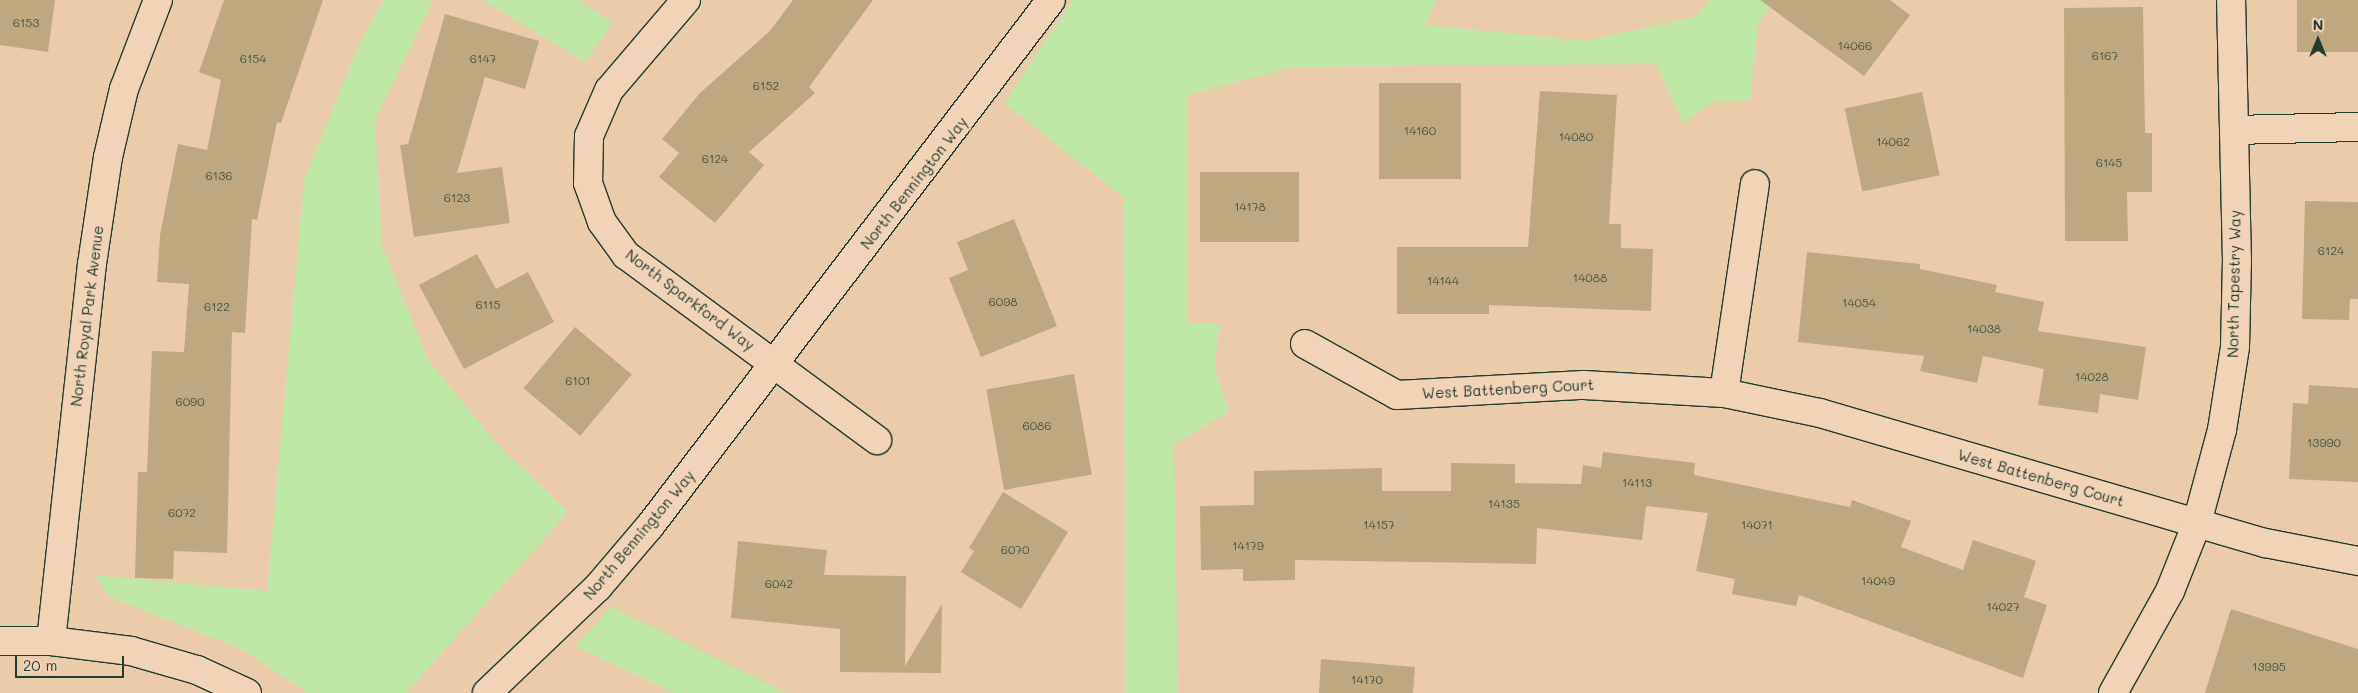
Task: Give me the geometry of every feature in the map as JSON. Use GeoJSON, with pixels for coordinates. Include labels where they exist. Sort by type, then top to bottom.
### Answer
{"type":"FeatureCollection","features":[{"type":"Feature","properties":{"kind":"street","name":"North Royal Park Avenue"},"geometry":{"type":"LineString","coordinates":[[52,641],[92,264],[108,157],[124,89],[158,0]]}},
{"type":"Feature","properties":{"kind":"street","name":"North Sparkford Way"},"geometry":{"type":"LineString","coordinates":[[686,0],[609,90],[588,136],[588,183],[602,222],[626,255],[775,364]]}},
{"type":"Feature","properties":{"kind":"street","name":"North Bennington Way"},"geometry":{"type":"LineString","coordinates":[[488,693],[598,587],[775,364],[1051,0]]}},
{"type":"Feature","properties":{"kind":"street","name":"North Tapestry Way"},"geometry":{"type":"LineString","coordinates":[[2113,693],[2170,591],[2197,523],[2222,430],[2234,346],[2234,130],[2231,0]]}},
{"type":"Feature","properties":{"kind":"street"},"geometry":{"type":"LineString","coordinates":[[2234,130],[2358,127]]}},
{"type":"Feature","properties":{"kind":"street"},"geometry":{"type":"LineString","coordinates":[[1724,393],[1754,184]]}},
{"type":"Feature","properties":{"kind":"street","name":"West Battenberg Court"},"geometry":{"type":"LineString","coordinates":[[1305,344],[1397,395],[1584,385],[1724,393],[1820,413],[2307,554],[2358,562]]}},
{"type":"Feature","properties":{"kind":"street"},"geometry":{"type":"LineString","coordinates":[[775,364],[877,440]]}},
{"type":"Feature","properties":{"kind":"street"},"geometry":{"type":"LineString","coordinates":[[0,641],[52,641],[131,651],[197,670],[247,693]]}},
{"type":"Feature","properties":{"kind":"green space"},"geometry":{"type":"Polygon","coordinates":[[[384,0],[433,0],[375,119],[382,246],[428,360],[495,442],[568,512],[406,693],[308,693],[241,649],[110,597],[94,575],[267,591],[304,180],[359,44],[384,0]]]}},
{"type":"Feature","properties":{"kind":"green space"},"geometry":{"type":"Polygon","coordinates":[[[482,0],[579,0],[613,23],[585,62],[482,0]]]}},
{"type":"Feature","properties":{"kind":"green space"},"geometry":{"type":"Polygon","coordinates":[[[1073,0],[1436,0],[1425,25],[1585,41],[1695,17],[1710,0],[1774,0],[1758,25],[1750,100],[1713,102],[1683,123],[1656,64],[1294,67],[1187,95],[1188,323],[1220,324],[1214,368],[1229,411],[1174,445],[1178,693],[1125,693],[1124,198],[1004,103],[1073,0]]]}},
{"type":"Feature","properties":{"kind":"green space"},"geometry":{"type":"Polygon","coordinates":[[[611,607],[787,693],[674,693],[575,646],[611,607]]]}},
{"type":"Feature","properties":{"kind":"building"},"geometry":{"type":"Polygon","coordinates":[[[0,0],[55,0],[48,52],[0,45],[0,0]]]}},
{"type":"Feature","properties":{"kind":"building"},"geometry":{"type":"Polygon","coordinates":[[[224,0],[323,0],[281,123],[277,122],[257,220],[252,219],[245,333],[232,332],[227,553],[174,551],[173,579],[135,578],[138,472],[147,472],[152,351],[184,352],[189,284],[157,282],[160,235],[178,144],[207,150],[221,80],[199,72],[224,0]]]}},
{"type":"Feature","properties":{"kind":"building"},"geometry":{"type":"Polygon","coordinates":[[[793,0],[873,0],[809,87],[815,93],[749,152],[764,165],[715,223],[659,177],[679,153],[662,139],[700,93],[770,31],[793,0]]]}},
{"type":"Feature","properties":{"kind":"building"},"geometry":{"type":"Polygon","coordinates":[[[1760,0],[1890,0],[1910,15],[1864,76],[1760,0]]]}},
{"type":"Feature","properties":{"kind":"building"},"geometry":{"type":"Polygon","coordinates":[[[2297,0],[2358,0],[2358,52],[2297,52],[2297,0]]]}},
{"type":"Feature","properties":{"kind":"building"},"geometry":{"type":"Polygon","coordinates":[[[2143,7],[2145,133],[2152,133],[2152,192],[2127,192],[2128,241],[2065,241],[2064,8],[2143,7]]]}},
{"type":"Feature","properties":{"kind":"building"},"geometry":{"type":"Polygon","coordinates":[[[445,14],[539,41],[525,89],[485,77],[457,173],[502,167],[510,223],[414,237],[400,145],[408,144],[445,14]]]}},
{"type":"Feature","properties":{"kind":"building"},"geometry":{"type":"Polygon","coordinates":[[[1379,83],[1461,83],[1461,179],[1379,179],[1379,83]]]}},
{"type":"Feature","properties":{"kind":"building"},"geometry":{"type":"Polygon","coordinates":[[[1540,91],[1617,95],[1609,224],[1621,224],[1621,248],[1653,249],[1651,311],[1489,305],[1489,314],[1397,314],[1397,247],[1528,247],[1540,91]]]}},
{"type":"Feature","properties":{"kind":"building"},"geometry":{"type":"Polygon","coordinates":[[[1922,92],[1940,175],[1862,192],[1845,108],[1922,92]]]}},
{"type":"Feature","properties":{"kind":"building"},"geometry":{"type":"Polygon","coordinates":[[[1200,172],[1299,172],[1299,242],[1200,242],[1200,172]]]}},
{"type":"Feature","properties":{"kind":"building"},"geometry":{"type":"Polygon","coordinates":[[[2305,201],[2358,202],[2358,299],[2350,299],[2349,320],[2302,319],[2305,201]]]}},
{"type":"Feature","properties":{"kind":"building"},"geometry":{"type":"Polygon","coordinates":[[[1014,219],[1057,326],[981,357],[949,278],[968,270],[957,242],[1014,219]]]}},
{"type":"Feature","properties":{"kind":"building"},"geometry":{"type":"Polygon","coordinates":[[[1807,252],[1920,264],[1920,269],[1997,285],[1995,292],[2044,302],[2038,331],[2146,347],[2138,400],[2100,394],[2098,413],[2038,405],[2044,369],[1983,356],[1977,383],[1920,371],[1924,356],[1798,342],[1807,252]]]}},
{"type":"Feature","properties":{"kind":"building"},"geometry":{"type":"Polygon","coordinates":[[[477,254],[496,289],[528,272],[554,322],[464,369],[419,285],[477,254]]]}},
{"type":"Feature","properties":{"kind":"building"},"geometry":{"type":"Polygon","coordinates":[[[575,327],[632,375],[580,436],[524,388],[575,327]]]}},
{"type":"Feature","properties":{"kind":"building"},"geometry":{"type":"Polygon","coordinates":[[[1074,374],[1092,474],[1004,490],[986,389],[1074,374]]]}},
{"type":"Feature","properties":{"kind":"building"},"geometry":{"type":"Polygon","coordinates":[[[2309,385],[2358,388],[2358,482],[2289,479],[2293,403],[2308,404],[2309,385]]]}},
{"type":"Feature","properties":{"kind":"building"},"geometry":{"type":"Polygon","coordinates":[[[1603,452],[1695,463],[1694,475],[1850,507],[1852,500],[1911,521],[1901,547],[1963,570],[1973,540],[2036,561],[2024,597],[2047,605],[2023,678],[1799,595],[1796,606],[1732,594],[1735,579],[1696,571],[1708,513],[1646,506],[1642,540],[1537,528],[1536,564],[1295,560],[1295,580],[1243,581],[1243,569],[1201,570],[1200,506],[1254,505],[1254,471],[1382,468],[1382,491],[1451,491],[1451,463],[1515,464],[1515,483],[1581,484],[1583,465],[1601,468],[1603,452]]]}},
{"type":"Feature","properties":{"kind":"building"},"geometry":{"type":"Polygon","coordinates":[[[1003,492],[1068,532],[1021,609],[961,572],[974,551],[969,548],[1003,492]]]}},
{"type":"Feature","properties":{"kind":"building"},"geometry":{"type":"Polygon","coordinates":[[[738,541],[827,550],[824,575],[906,576],[905,666],[942,604],[941,673],[840,672],[840,629],[731,618],[738,541]]]}},
{"type":"Feature","properties":{"kind":"building"},"geometry":{"type":"Polygon","coordinates":[[[2231,609],[2358,649],[2358,693],[2205,693],[2231,609]]]}},
{"type":"Feature","properties":{"kind":"building"},"geometry":{"type":"Polygon","coordinates":[[[1321,659],[1415,667],[1413,693],[1319,693],[1321,659]]]}}]}
